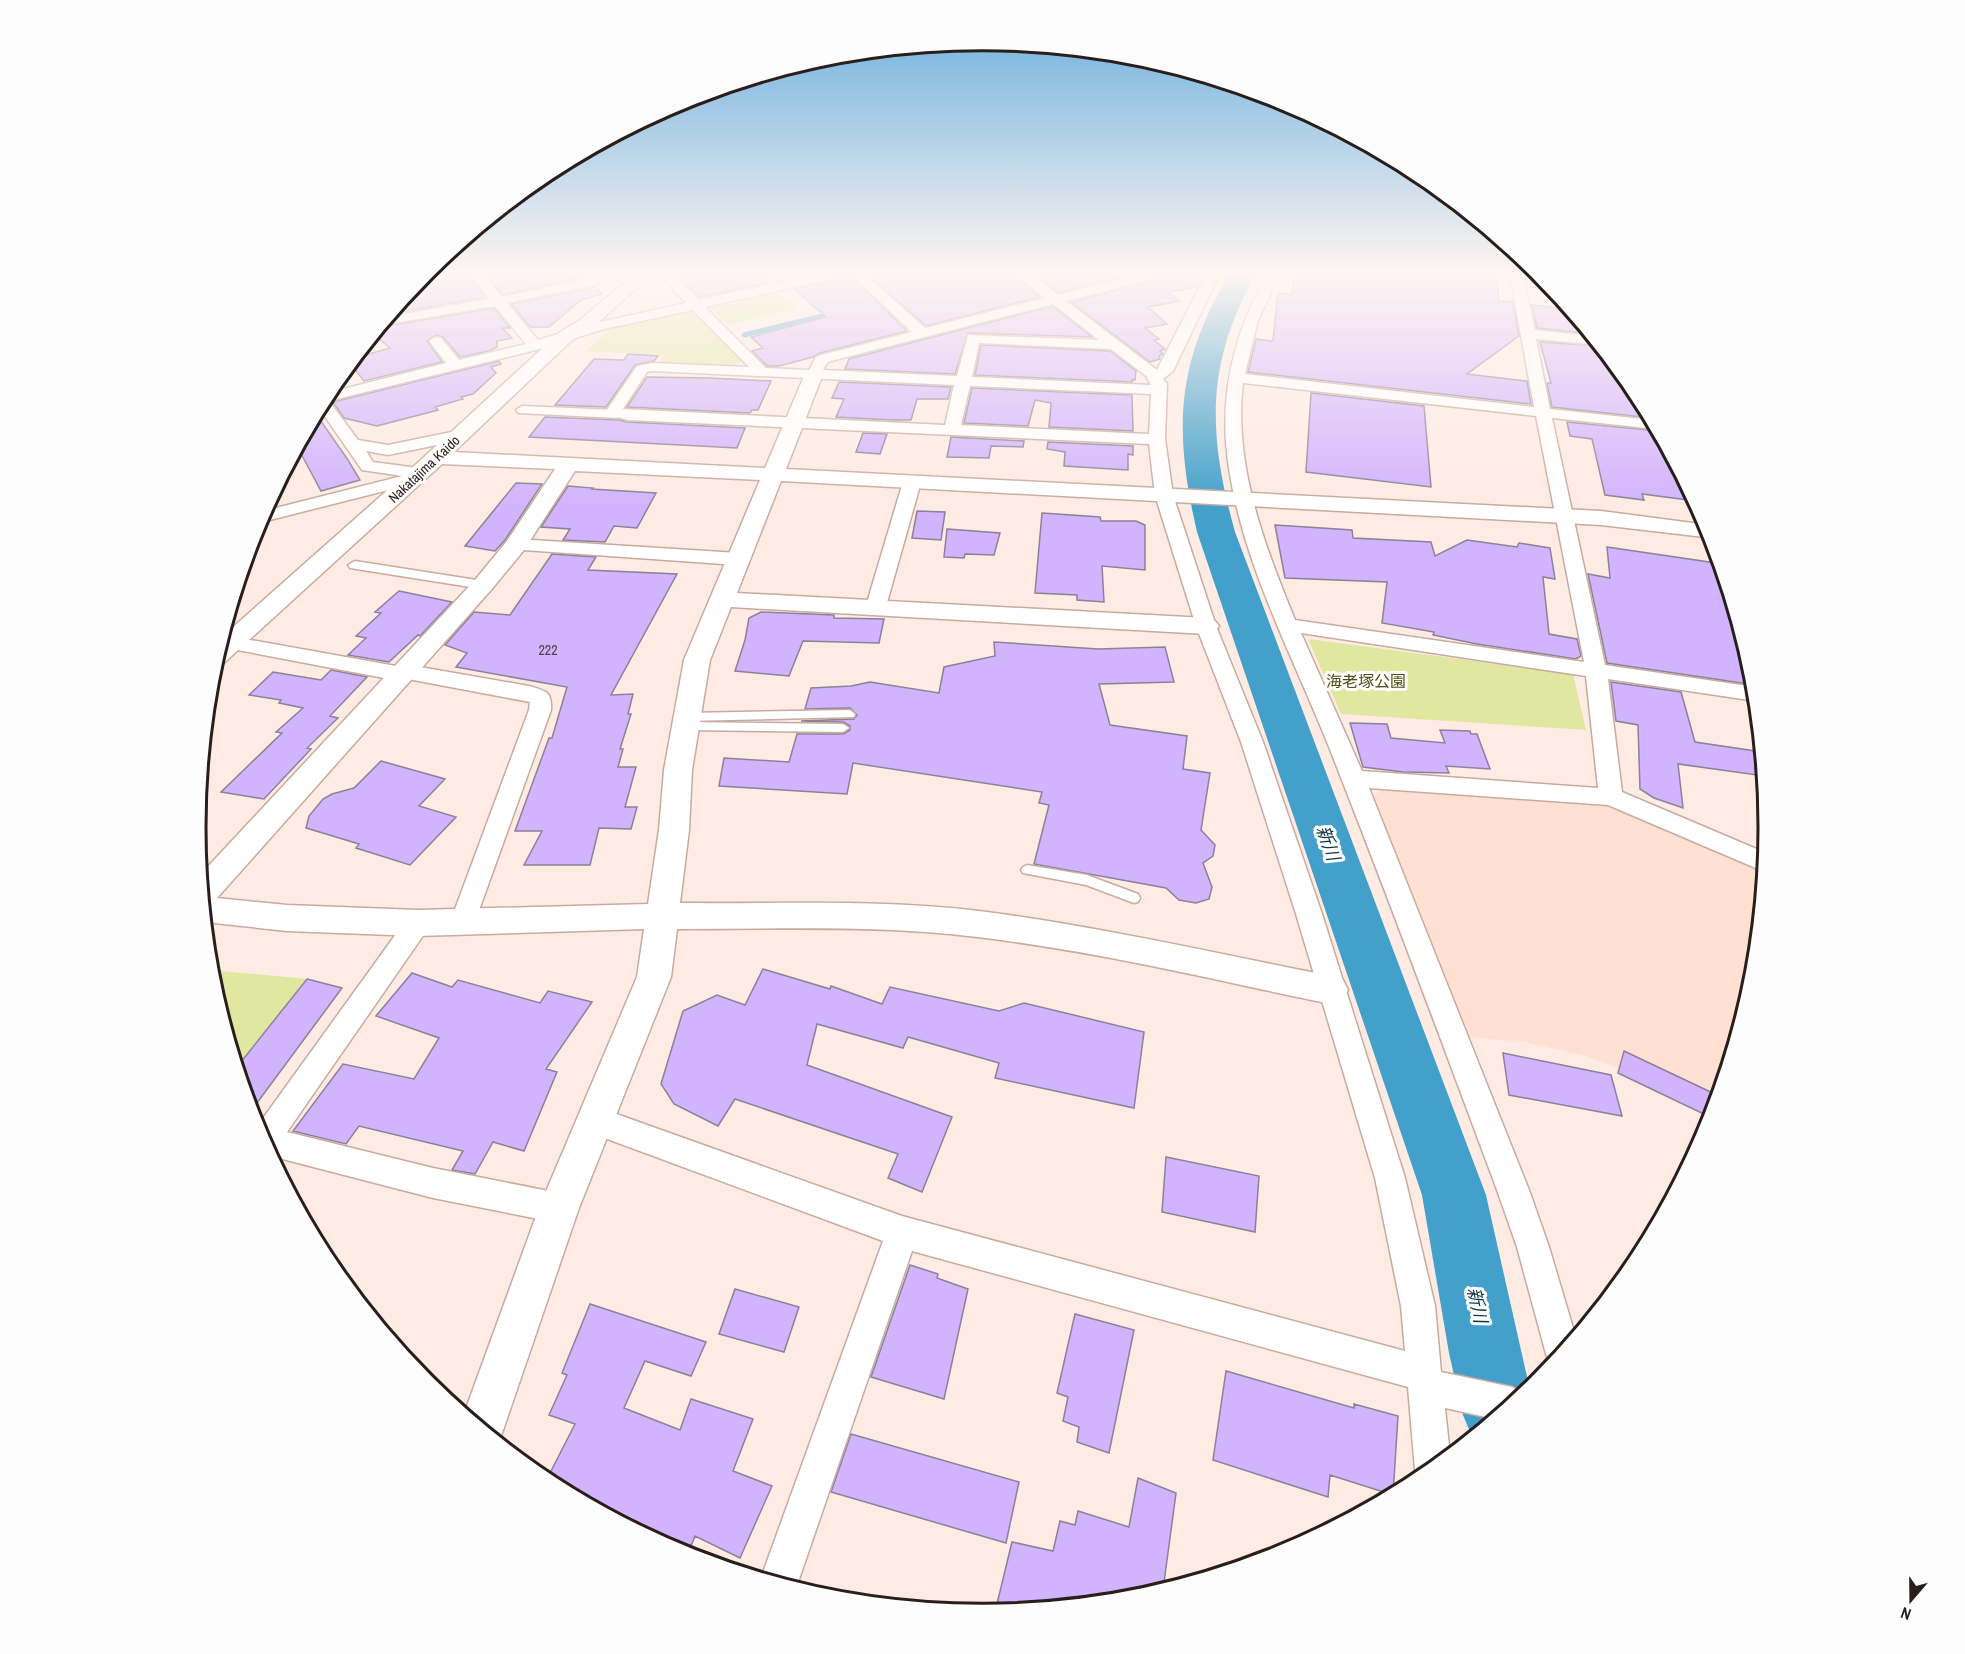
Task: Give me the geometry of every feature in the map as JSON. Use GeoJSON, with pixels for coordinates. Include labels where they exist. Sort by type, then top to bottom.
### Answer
{"type":"FeatureCollection","features":[{"type":"Feature","properties":{"kind":"street"},"geometry":{"type":"LineString","coordinates":[[445,352],[455,365]]}},
{"type":"Feature","properties":{"kind":"street"},"geometry":{"type":"LineString","coordinates":[[338,394],[509,352]]}},
{"type":"Feature","properties":{"kind":"street","name":"Nakatajima Kaido"},"geometry":{"type":"LineString","coordinates":[[228,646],[549,352]]}},
{"type":"Feature","properties":{"kind":"street"},"geometry":{"type":"LineString","coordinates":[[742,352],[762,372]]}},
{"type":"Feature","properties":{"kind":"street"},"geometry":{"type":"LineString","coordinates":[[484,1421],[559,1208],[654,977],[674,830],[678,770],[697,660],[814,374],[821,360],[848,352]]}},
{"type":"Feature","properties":{"kind":"street"},"geometry":{"type":"LineString","coordinates":[[952,429],[971,352]]}},
{"type":"Feature","properties":{"kind":"street"},"geometry":{"type":"LineString","coordinates":[[1124,352],[1157,384]]}},
{"type":"Feature","properties":{"kind":"street"},"geometry":{"type":"LineString","coordinates":[[1175,352],[1157,384],[1157,439],[1206,626],[1252,742],[1390,1178],[1435,1384],[1433,1458]]}},
{"type":"Feature","properties":{"kind":"street"},"geometry":{"type":"LineString","coordinates":[[1242,352],[1236,378],[1235,440],[1241,499],[1269,579],[1354,779],[1528,1232],[1560,1345]]}},
{"type":"Feature","properties":{"kind":"street"},"geometry":{"type":"LineString","coordinates":[[1532,352],[1563,516],[1596,670],[1611,796]]}},
{"type":"Feature","properties":{"kind":"street"},"geometry":{"type":"LineString","coordinates":[[617,414],[614,411],[642,369],[646,368],[964,381],[1157,384]]}},
{"type":"Feature","properties":{"kind":"street"},"geometry":{"type":"LineString","coordinates":[[1236,378],[1646,424]]}},
{"type":"Feature","properties":{"kind":"street"},"geometry":{"type":"LineString","coordinates":[[522,410],[1157,439]]}},
{"type":"Feature","properties":{"kind":"street"},"geometry":{"type":"LineString","coordinates":[[328,411],[368,466],[381,469],[568,464],[1563,516],[1635,521],[1699,530]]}},
{"type":"Feature","properties":{"kind":"street"},"geometry":{"type":"LineString","coordinates":[[351,444],[388,450],[461,435]]}},
{"type":"Feature","properties":{"kind":"street"},"geometry":{"type":"LineString","coordinates":[[209,886],[483,585],[516,545],[568,464]]}},
{"type":"Feature","properties":{"kind":"street"},"geometry":{"type":"LineString","coordinates":[[274,512],[424,469]]}},
{"type":"Feature","properties":{"kind":"street"},"geometry":{"type":"LineString","coordinates":[[876,606],[912,482]]}},
{"type":"Feature","properties":{"kind":"street"},"geometry":{"type":"LineString","coordinates":[[516,545],[738,558]]}},
{"type":"Feature","properties":{"kind":"street"},"geometry":{"type":"LineString","coordinates":[[355,565],[483,585]]}},
{"type":"Feature","properties":{"kind":"street"},"geometry":{"type":"LineString","coordinates":[[721,599],[1206,626]]}},
{"type":"Feature","properties":{"kind":"street"},"geometry":{"type":"LineString","coordinates":[[1290,625],[1747,693]]}},
{"type":"Feature","properties":{"kind":"street"},"geometry":{"type":"LineString","coordinates":[[227,649],[402,672],[529,693],[541,698],[540,710],[464,920]]}},
{"type":"Feature","properties":{"kind":"street"},"geometry":{"type":"LineString","coordinates":[[1354,779],[1611,796],[1758,859]]}},
{"type":"Feature","properties":{"kind":"street"},"geometry":{"type":"LineString","coordinates":[[211,910],[286,918],[418,923],[664,916],[856,915],[978,924],[1086,941],[1331,990]]}},
{"type":"Feature","properties":{"kind":"street"},"geometry":{"type":"LineString","coordinates":[[270,1132],[418,923]]}},
{"type":"Feature","properties":{"kind":"street"},"geometry":{"type":"LineString","coordinates":[[594,1120],[902,1232],[1502,1402]]}},
{"type":"Feature","properties":{"kind":"street"},"geometry":{"type":"LineString","coordinates":[[275,1143],[433,1183],[559,1208]]}},
{"type":"Feature","properties":{"kind":"street"},"geometry":{"type":"LineString","coordinates":[[781,1577],[902,1232]]}},
{"type":"Feature","properties":{"kind":"lane"},"geometry":{"type":"LineString","coordinates":[[685,722],[850,714]]}},
{"type":"Feature","properties":{"kind":"lane"},"geometry":{"type":"LineString","coordinates":[[685,722],[843,728]]}},
{"type":"Feature","properties":{"kind":"lane"},"geometry":{"type":"LineString","coordinates":[[1027,870],[1087,880],[1134,898]]}},
{"type":"Feature","properties":{"kind":"shaded area"},"geometry":{"type":"Polygon","coordinates":[[[1385,786],[1609,802],[1757,866],[1752,928],[1744,978],[1732,1028],[1706,1105],[1643,1077],[1586,1056],[1525,1042],[1468,1037],[1370,800],[1385,786]]]}},
{"type":"Feature","properties":{"kind":"green space"},"geometry":{"type":"Polygon","coordinates":[[[609,352],[733,352],[742,361],[735,365],[660,362],[663,355],[609,352]]]}},
{"type":"Feature","properties":{"kind":"green space","name":"海老塚公園"},"geometry":{"type":"Polygon","coordinates":[[[1308,639],[1573,674],[1586,730],[1341,714],[1308,639]]]}},
{"type":"Feature","properties":{"kind":"green space"},"geometry":{"type":"Polygon","coordinates":[[[220,971],[307,979],[243,1060],[220,971]]]}},
{"type":"Feature","properties":{"kind":"building"},"geometry":{"type":"Polygon","coordinates":[[[375,352],[435,352],[442,362],[364,381],[356,370],[367,354],[375,352]]]}},
{"type":"Feature","properties":{"kind":"building"},"geometry":{"type":"Polygon","coordinates":[[[456,352],[483,352],[460,357],[456,352]]]}},
{"type":"Feature","properties":{"kind":"building"},"geometry":{"type":"Polygon","coordinates":[[[753,352],[823,352],[779,366],[767,366],[753,352]]]}},
{"type":"Feature","properties":{"kind":"building"},"geometry":{"type":"Polygon","coordinates":[[[875,352],[962,352],[955,374],[845,369],[849,359],[875,352]]]}},
{"type":"Feature","properties":{"kind":"building"},"geometry":{"type":"Polygon","coordinates":[[[980,352],[1112,352],[1136,371],[1135,380],[1132,382],[975,375],[980,352]]]}},
{"type":"Feature","properties":{"kind":"building"},"geometry":{"type":"Polygon","coordinates":[[[1137,352],[1163,354],[1159,356],[1160,359],[1150,362],[1137,352]]]}},
{"type":"Feature","properties":{"kind":"building"},"geometry":{"type":"Polygon","coordinates":[[[1253,352],[1497,352],[1467,374],[1527,381],[1531,404],[1248,372],[1253,352]]]}},
{"type":"Feature","properties":{"kind":"building"},"geometry":{"type":"Polygon","coordinates":[[[1543,352],[1596,352],[1641,417],[1552,407],[1547,383],[1551,383],[1543,352]]]}},
{"type":"Feature","properties":{"kind":"building"},"geometry":{"type":"Polygon","coordinates":[[[628,354],[658,356],[654,361],[635,365],[606,407],[555,405],[594,359],[624,360],[628,354]]]}},
{"type":"Feature","properties":{"kind":"building"},"geometry":{"type":"Polygon","coordinates":[[[499,361],[501,364],[491,367],[496,373],[473,394],[461,397],[463,399],[435,407],[438,410],[377,426],[344,418],[333,402],[499,361]]]}},
{"type":"Feature","properties":{"kind":"building"},"geometry":{"type":"Polygon","coordinates":[[[647,377],[771,381],[758,410],[752,410],[750,413],[627,407],[647,377]]]}},
{"type":"Feature","properties":{"kind":"building"},"geometry":{"type":"Polygon","coordinates":[[[839,382],[951,387],[948,399],[917,399],[911,420],[891,420],[836,417],[844,399],[832,398],[839,382]]]}},
{"type":"Feature","properties":{"kind":"building"},"geometry":{"type":"Polygon","coordinates":[[[972,388],[1132,395],[1133,431],[1049,427],[1051,403],[1035,400],[1028,426],[964,423],[972,388]]]}},
{"type":"Feature","properties":{"kind":"building"},"geometry":{"type":"Polygon","coordinates":[[[1311,393],[1424,406],[1431,487],[1306,472],[1311,393]]]}},
{"type":"Feature","properties":{"kind":"building"},"geometry":{"type":"Polygon","coordinates":[[[545,417],[745,428],[737,448],[529,437],[545,417]]]}},
{"type":"Feature","properties":{"kind":"building"},"geometry":{"type":"Polygon","coordinates":[[[321,421],[360,480],[321,491],[302,455],[321,421]]]}},
{"type":"Feature","properties":{"kind":"building"},"geometry":{"type":"Polygon","coordinates":[[[1567,422],[1649,430],[1685,500],[1642,494],[1644,500],[1605,495],[1592,439],[1570,436],[1567,422]]]}},
{"type":"Feature","properties":{"kind":"building"},"geometry":{"type":"Polygon","coordinates":[[[863,433],[887,434],[880,454],[856,452],[863,433]]]}},
{"type":"Feature","properties":{"kind":"building"},"geometry":{"type":"Polygon","coordinates":[[[951,437],[1024,441],[1023,447],[991,446],[989,458],[947,457],[951,437]]]}},
{"type":"Feature","properties":{"kind":"building"},"geometry":{"type":"Polygon","coordinates":[[[1048,442],[1133,446],[1133,455],[1128,454],[1128,470],[1064,466],[1065,452],[1047,449],[1048,442]]]}},
{"type":"Feature","properties":{"kind":"building"},"geometry":{"type":"Polygon","coordinates":[[[516,483],[542,484],[505,540],[495,551],[465,546],[516,483]]]}},
{"type":"Feature","properties":{"kind":"building"},"geometry":{"type":"Polygon","coordinates":[[[568,486],[656,493],[637,528],[614,526],[605,542],[563,540],[570,529],[541,527],[568,486]]]}},
{"type":"Feature","properties":{"kind":"building"},"geometry":{"type":"Polygon","coordinates":[[[917,511],[945,512],[941,540],[912,538],[917,511]]]}},
{"type":"Feature","properties":{"kind":"building"},"geometry":{"type":"Polygon","coordinates":[[[1042,513],[1100,517],[1101,521],[1136,521],[1145,525],[1145,570],[1102,566],[1104,602],[1077,600],[1077,595],[1035,593],[1042,513]]]}},
{"type":"Feature","properties":{"kind":"building"},"geometry":{"type":"Polygon","coordinates":[[[1275,525],[1352,530],[1353,538],[1431,542],[1435,556],[1467,540],[1517,547],[1519,543],[1550,548],[1555,579],[1543,577],[1549,634],[1577,639],[1581,656],[1576,659],[1477,644],[1433,635],[1434,632],[1382,623],[1387,582],[1285,578],[1275,525]]]}},
{"type":"Feature","properties":{"kind":"building"},"geometry":{"type":"Polygon","coordinates":[[[947,529],[1000,533],[994,555],[965,554],[964,558],[944,557],[947,529]]]}},
{"type":"Feature","properties":{"kind":"building"},"geometry":{"type":"Polygon","coordinates":[[[1607,547],[1711,562],[1732,626],[1745,684],[1607,663],[1588,574],[1610,578],[1607,547]]]}},
{"type":"Feature","properties":{"kind":"building"},"geometry":{"type":"Polygon","coordinates":[[[552,554],[596,557],[588,570],[677,574],[611,695],[633,694],[628,714],[631,714],[620,749],[623,749],[618,767],[636,767],[625,807],[637,807],[631,829],[599,828],[590,865],[524,865],[542,831],[515,831],[549,738],[552,738],[567,687],[456,667],[467,653],[445,645],[474,612],[510,615],[552,554]]]}},
{"type":"Feature","properties":{"kind":"building"},"geometry":{"type":"Polygon","coordinates":[[[399,591],[452,602],[420,636],[418,635],[389,662],[348,655],[366,638],[356,636],[381,613],[375,612],[399,591]]]}},
{"type":"Feature","properties":{"kind":"building"},"geometry":{"type":"Polygon","coordinates":[[[761,612],[834,615],[834,618],[884,619],[879,643],[803,641],[789,676],[735,671],[749,618],[761,612]]]}},
{"type":"Feature","properties":{"kind":"building"},"geometry":{"type":"Polygon","coordinates":[[[994,642],[1098,649],[1165,647],[1174,682],[1099,684],[1110,725],[1187,736],[1183,769],[1210,773],[1201,830],[1215,845],[1213,856],[1203,863],[1212,887],[1209,899],[1196,903],[1179,900],[1166,888],[1034,864],[1049,805],[1039,803],[1042,792],[853,763],[847,794],[719,786],[724,758],[789,762],[797,734],[843,734],[850,730],[850,726],[843,722],[801,721],[854,719],[857,715],[850,708],[805,709],[811,688],[851,686],[870,682],[939,693],[944,667],[995,656],[994,642]]]}},
{"type":"Feature","properties":{"kind":"building"},"geometry":{"type":"Polygon","coordinates":[[[331,670],[367,677],[330,716],[338,718],[307,748],[311,749],[264,799],[221,792],[282,733],[276,732],[303,708],[279,703],[281,700],[249,695],[273,672],[321,680],[331,670]]]}},
{"type":"Feature","properties":{"kind":"building"},"geometry":{"type":"Polygon","coordinates":[[[1611,682],[1681,692],[1695,742],[1754,751],[1757,775],[1678,764],[1683,808],[1654,798],[1640,789],[1638,725],[1616,721],[1611,682]]]}},
{"type":"Feature","properties":{"kind":"building"},"geometry":{"type":"Polygon","coordinates":[[[1350,723],[1387,724],[1391,738],[1445,743],[1440,730],[1470,731],[1471,734],[1477,734],[1490,769],[1446,766],[1449,773],[1403,772],[1363,767],[1350,723]]]}},
{"type":"Feature","properties":{"kind":"building"},"geometry":{"type":"Polygon","coordinates":[[[381,761],[445,779],[419,806],[456,817],[410,865],[356,848],[359,844],[306,828],[309,816],[323,799],[354,788],[381,761]]]}},
{"type":"Feature","properties":{"kind":"building"},"geometry":{"type":"Polygon","coordinates":[[[763,969],[830,989],[831,986],[882,1004],[890,987],[999,1011],[1024,1003],[1144,1032],[1134,1108],[995,1078],[999,1063],[908,1037],[903,1048],[817,1024],[807,1065],[952,1117],[922,1192],[888,1178],[898,1154],[735,1099],[718,1126],[674,1104],[661,1084],[683,1011],[717,995],[745,1005],[763,969]]]}},
{"type":"Feature","properties":{"kind":"building"},"geometry":{"type":"Polygon","coordinates":[[[412,973],[452,987],[458,980],[540,1003],[548,991],[592,1002],[546,1069],[557,1072],[524,1151],[493,1142],[475,1174],[452,1170],[463,1151],[359,1126],[346,1144],[293,1131],[343,1064],[414,1079],[439,1038],[376,1016],[412,973]]]}},
{"type":"Feature","properties":{"kind":"building"},"geometry":{"type":"Polygon","coordinates":[[[307,979],[342,988],[258,1102],[243,1060],[307,979]]]}},
{"type":"Feature","properties":{"kind":"building"},"geometry":{"type":"Polygon","coordinates":[[[1624,1051],[1711,1092],[1703,1114],[1618,1073],[1624,1051]]]}},
{"type":"Feature","properties":{"kind":"building"},"geometry":{"type":"Polygon","coordinates":[[[1503,1053],[1611,1075],[1622,1116],[1509,1095],[1503,1053]]]}},
{"type":"Feature","properties":{"kind":"building"},"geometry":{"type":"Polygon","coordinates":[[[1166,1157],[1259,1176],[1255,1232],[1162,1212],[1166,1157]]]}},
{"type":"Feature","properties":{"kind":"building"},"geometry":{"type":"Polygon","coordinates":[[[910,1265],[938,1274],[937,1278],[968,1289],[944,1399],[871,1377],[910,1265]]]}},
{"type":"Feature","properties":{"kind":"building"},"geometry":{"type":"Polygon","coordinates":[[[735,1289],[799,1307],[784,1352],[719,1334],[735,1289]]]}},
{"type":"Feature","properties":{"kind":"building"},"geometry":{"type":"Polygon","coordinates":[[[590,1304],[706,1342],[691,1376],[645,1361],[624,1408],[680,1430],[691,1399],[753,1419],[733,1471],[772,1486],[740,1558],[695,1536],[691,1546],[639,1523],[594,1499],[551,1472],[575,1424],[549,1415],[567,1375],[562,1373],[590,1304]]]}},
{"type":"Feature","properties":{"kind":"building"},"geometry":{"type":"Polygon","coordinates":[[[1075,1314],[1134,1330],[1109,1453],[1077,1442],[1079,1427],[1063,1421],[1068,1397],[1057,1393],[1075,1314]]]}},
{"type":"Feature","properties":{"kind":"building"},"geometry":{"type":"Polygon","coordinates":[[[1226,1371],[1354,1408],[1354,1404],[1398,1416],[1394,1484],[1382,1492],[1330,1475],[1328,1497],[1213,1460],[1226,1371]]]}},
{"type":"Feature","properties":{"kind":"building"},"geometry":{"type":"Polygon","coordinates":[[[851,1434],[1019,1482],[1006,1543],[831,1492],[851,1434]]]}},
{"type":"Feature","properties":{"kind":"building"},"geometry":{"type":"Polygon","coordinates":[[[1138,1478],[1176,1493],[1164,1581],[1084,1596],[997,1602],[1012,1542],[1053,1551],[1060,1521],[1075,1525],[1078,1511],[1129,1527],[1138,1478]]]}},
{"type":"Feature","properties":{"kind":"waterway","name":"新川"},"geometry":{"type":"LineString","coordinates":[[1208,352],[1200,396],[1199,448],[1205,488],[1216,532],[1454,1195],[1498,1406]]}}]}
